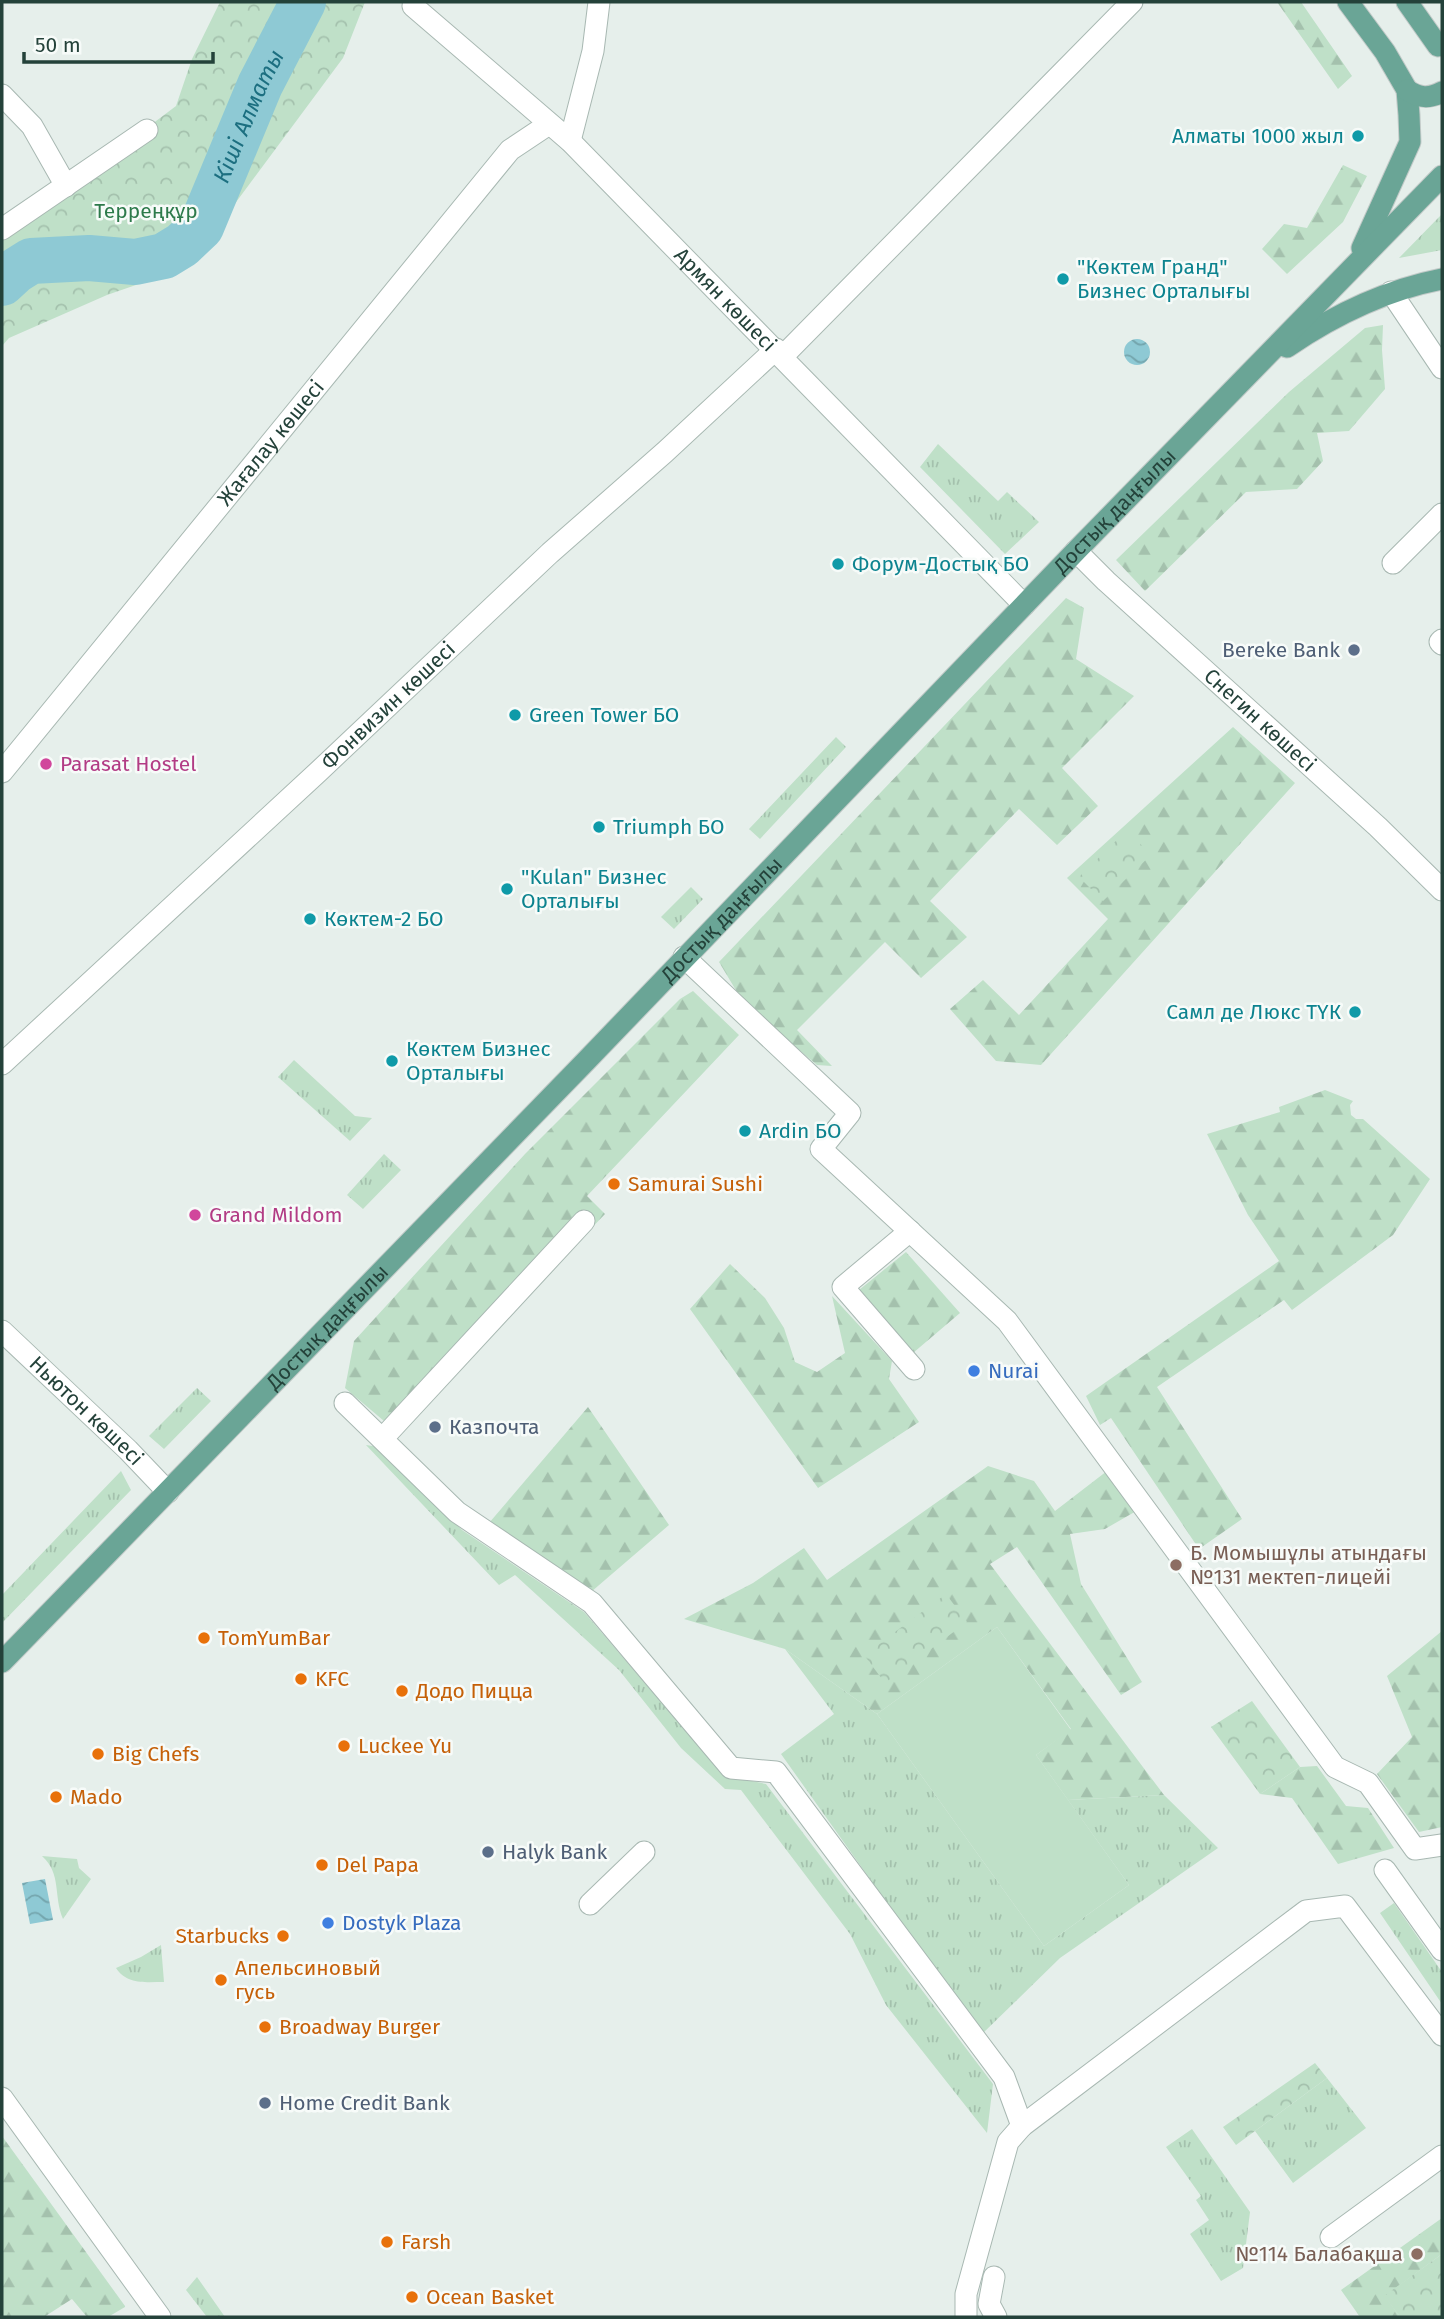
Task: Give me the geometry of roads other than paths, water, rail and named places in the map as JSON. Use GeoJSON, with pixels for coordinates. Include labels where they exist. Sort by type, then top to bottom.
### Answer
{"type":"FeatureCollection","features":[{"type":"Feature","properties":{"kind":"main road"},"geometry":{"type":"LineString","coordinates":[[1348,2],[1385,52],[1407,90],[1410,142],[1375,223],[1351,269]]}},
{"type":"Feature","properties":{"kind":"main road"},"geometry":{"type":"LineString","coordinates":[[1407,2],[1438,46]]}},
{"type":"Feature","properties":{"kind":"main road"},"geometry":{"type":"LineString","coordinates":[[1407,90],[1418,97],[1433,97],[1442,92]]}},
{"type":"Feature","properties":{"kind":"main road","name":"Достық даңғылы"},"geometry":{"type":"LineString","coordinates":[[2,1662],[1442,176]]}},
{"type":"Feature","properties":{"kind":"main road"},"geometry":{"type":"LineString","coordinates":[[1250,372],[1316,329],[1391,292],[1442,279]]}},
{"type":"Feature","properties":{"kind":"street"},"geometry":{"type":"LineString","coordinates":[[570,141],[593,51],[599,2]]}},
{"type":"Feature","properties":{"kind":"street","name":"Фонвизин көшесі"},"geometry":{"type":"LineString","coordinates":[[2,1064],[550,553],[779,353],[1132,2]]}},
{"type":"Feature","properties":{"kind":"street","name":"Армян көшесі"},"geometry":{"type":"LineString","coordinates":[[413,6],[570,141],[1024,605]]}},
{"type":"Feature","properties":{"kind":"street"},"geometry":{"type":"LineString","coordinates":[[2,95],[32,126],[66,186]]}},
{"type":"Feature","properties":{"kind":"street","name":"Жағалау көшесі"},"geometry":{"type":"LineString","coordinates":[[2,772],[510,150],[549,124]]}},
{"type":"Feature","properties":{"kind":"street"},"geometry":{"type":"LineString","coordinates":[[2,229],[147,130]]}},
{"type":"Feature","properties":{"kind":"street"},"geometry":{"type":"LineString","coordinates":[[1391,292],[1442,368]]}},
{"type":"Feature","properties":{"kind":"street"},"geometry":{"type":"LineString","coordinates":[[1393,564],[1442,514]]}},
{"type":"Feature","properties":{"kind":"street","name":"Снегин көшесі"},"geometry":{"type":"LineString","coordinates":[[1076,551],[1378,827],[1442,890]]}},
{"type":"Feature","properties":{"kind":"street"},"geometry":{"type":"LineString","coordinates":[[684,957],[850,1113],[821,1149],[1007,1321],[1335,1767],[1368,1783],[1415,1849],[1442,1845]]}},
{"type":"Feature","properties":{"kind":"street"},"geometry":{"type":"LineString","coordinates":[[383,1438],[584,1221]]}},
{"type":"Feature","properties":{"kind":"street"},"geometry":{"type":"LineString","coordinates":[[910,1231],[843,1287],[914,1369]]}},
{"type":"Feature","properties":{"kind":"street","name":"Ньютон көшесі"},"geometry":{"type":"LineString","coordinates":[[2,1331],[128,1450],[168,1492]]}},
{"type":"Feature","properties":{"kind":"street"},"geometry":{"type":"LineString","coordinates":[[345,1403],[457,1512],[592,1603],[731,1769],[776,1772],[1004,2077],[1021,2126]]}},
{"type":"Feature","properties":{"kind":"street"},"geometry":{"type":"LineString","coordinates":[[590,1905],[644,1852]]}},
{"type":"Feature","properties":{"kind":"street"},"geometry":{"type":"LineString","coordinates":[[1385,1870],[1442,1950]]}},
{"type":"Feature","properties":{"kind":"street"},"geometry":{"type":"LineString","coordinates":[[966,2317],[967,2294],[1008,2142],[1021,2126],[1306,1911],[1345,1906],[1442,2035]]}},
{"type":"Feature","properties":{"kind":"street"},"geometry":{"type":"LineString","coordinates":[[2,2098],[160,2317]]}},
{"type":"Feature","properties":{"kind":"street"},"geometry":{"type":"LineString","coordinates":[[1331,2237],[1442,2156]]}},
{"type":"Feature","properties":{"kind":"street"},"geometry":{"type":"LineString","coordinates":[[994,2277],[989,2304],[996,2317]]}},
{"type":"Feature","properties":{"kind":"water"},"geometry":{"type":"Polygon","coordinates":[[[1137,339],[1147,342],[1150,352],[1147,362],[1137,365],[1127,362],[1124,352],[1127,342],[1137,339]]]}},
{"type":"Feature","properties":{"kind":"water"},"geometry":{"type":"Polygon","coordinates":[[[45,1879],[53,1920],[30,1924],[22,1883],[45,1879]]]}},
{"type":"Feature","properties":{"kind":"waterway","name":"Кіші Алматы"},"geometry":{"type":"LineString","coordinates":[[2,283],[31,261],[89,258],[135,262],[164,256],[182,245],[201,227],[260,85],[303,2]]}},
{"type":"Feature","properties":{"kind":"place","name":"Алматы 1000 жыл"},"geometry":{"type":"Point","coordinates":[1358,136]}},
{"type":"Feature","properties":{"kind":"place","name":"\"Көктем Гранд\" Бизнес Орталығы"},"geometry":{"type":"Point","coordinates":[1063,279]}},
{"type":"Feature","properties":{"kind":"place","name":"Форум-Достық БО"},"geometry":{"type":"Point","coordinates":[838,564]}},
{"type":"Feature","properties":{"kind":"place","name":"Bereke Bank"},"geometry":{"type":"Point","coordinates":[1354,650]}},
{"type":"Feature","properties":{"kind":"place","name":"Green Tower БО"},"geometry":{"type":"Point","coordinates":[515,715]}},
{"type":"Feature","properties":{"kind":"place","name":"Parasat Hostel"},"geometry":{"type":"Point","coordinates":[46,764]}},
{"type":"Feature","properties":{"kind":"place","name":"Triumph БО"},"geometry":{"type":"Point","coordinates":[599,827]}},
{"type":"Feature","properties":{"kind":"place","name":"\"Kulan\" Бизнес Орталығы"},"geometry":{"type":"Point","coordinates":[507,889]}},
{"type":"Feature","properties":{"kind":"place","name":"Көктем-2 БО"},"geometry":{"type":"Point","coordinates":[310,919]}},
{"type":"Feature","properties":{"kind":"place","name":"Самл де Люкс ТҮК"},"geometry":{"type":"Point","coordinates":[1355,1012]}},
{"type":"Feature","properties":{"kind":"place","name":"Көктем Бизнес Орталығы"},"geometry":{"type":"Point","coordinates":[392,1061]}},
{"type":"Feature","properties":{"kind":"place","name":"Ardin БО"},"geometry":{"type":"Point","coordinates":[745,1131]}},
{"type":"Feature","properties":{"kind":"place","name":"Samurai Sushi"},"geometry":{"type":"Point","coordinates":[614,1184]}},
{"type":"Feature","properties":{"kind":"place","name":"Grand Mildom"},"geometry":{"type":"Point","coordinates":[195,1215]}},
{"type":"Feature","properties":{"kind":"place","name":"Nurai"},"geometry":{"type":"Point","coordinates":[974,1371]}},
{"type":"Feature","properties":{"kind":"place","name":"Казпочта"},"geometry":{"type":"Point","coordinates":[435,1427]}},
{"type":"Feature","properties":{"kind":"place","name":"Б. Момышұлы атындағы №131 мектеп-лицейі"},"geometry":{"type":"Point","coordinates":[1176,1565]}},
{"type":"Feature","properties":{"kind":"place","name":"TomYumBar"},"geometry":{"type":"Point","coordinates":[204,1638]}},
{"type":"Feature","properties":{"kind":"place","name":"KFC"},"geometry":{"type":"Point","coordinates":[301,1679]}},
{"type":"Feature","properties":{"kind":"place","name":"Додо Пицца"},"geometry":{"type":"Point","coordinates":[402,1691]}},
{"type":"Feature","properties":{"kind":"place","name":"Luckee Yu"},"geometry":{"type":"Point","coordinates":[344,1746]}},
{"type":"Feature","properties":{"kind":"place","name":"Big Chefs"},"geometry":{"type":"Point","coordinates":[98,1754]}},
{"type":"Feature","properties":{"kind":"place","name":"Mado"},"geometry":{"type":"Point","coordinates":[56,1797]}},
{"type":"Feature","properties":{"kind":"place","name":"Halyk Bank"},"geometry":{"type":"Point","coordinates":[488,1852]}},
{"type":"Feature","properties":{"kind":"place","name":"Del Papa"},"geometry":{"type":"Point","coordinates":[322,1865]}},
{"type":"Feature","properties":{"kind":"place","name":"Dostyk Plaza"},"geometry":{"type":"Point","coordinates":[328,1923]}},
{"type":"Feature","properties":{"kind":"place","name":"Starbucks"},"geometry":{"type":"Point","coordinates":[283,1936]}},
{"type":"Feature","properties":{"kind":"place","name":"Апельсиновый гусь"},"geometry":{"type":"Point","coordinates":[221,1980]}},
{"type":"Feature","properties":{"kind":"place","name":"Broadway Burger"},"geometry":{"type":"Point","coordinates":[265,2027]}},
{"type":"Feature","properties":{"kind":"place","name":"Home Credit Bank"},"geometry":{"type":"Point","coordinates":[265,2103]}},
{"type":"Feature","properties":{"kind":"place","name":"Farsh"},"geometry":{"type":"Point","coordinates":[387,2242]}},
{"type":"Feature","properties":{"kind":"place","name":"№114 Балабақша"},"geometry":{"type":"Point","coordinates":[1417,2254]}},
{"type":"Feature","properties":{"kind":"place","name":"Ocean Basket"},"geometry":{"type":"Point","coordinates":[412,2297]}},
{"type":"Feature","properties":{"kind":"park label","name":"Терреңқұр"},"geometry":{"type":"Point","coordinates":[146,211]}}]}
